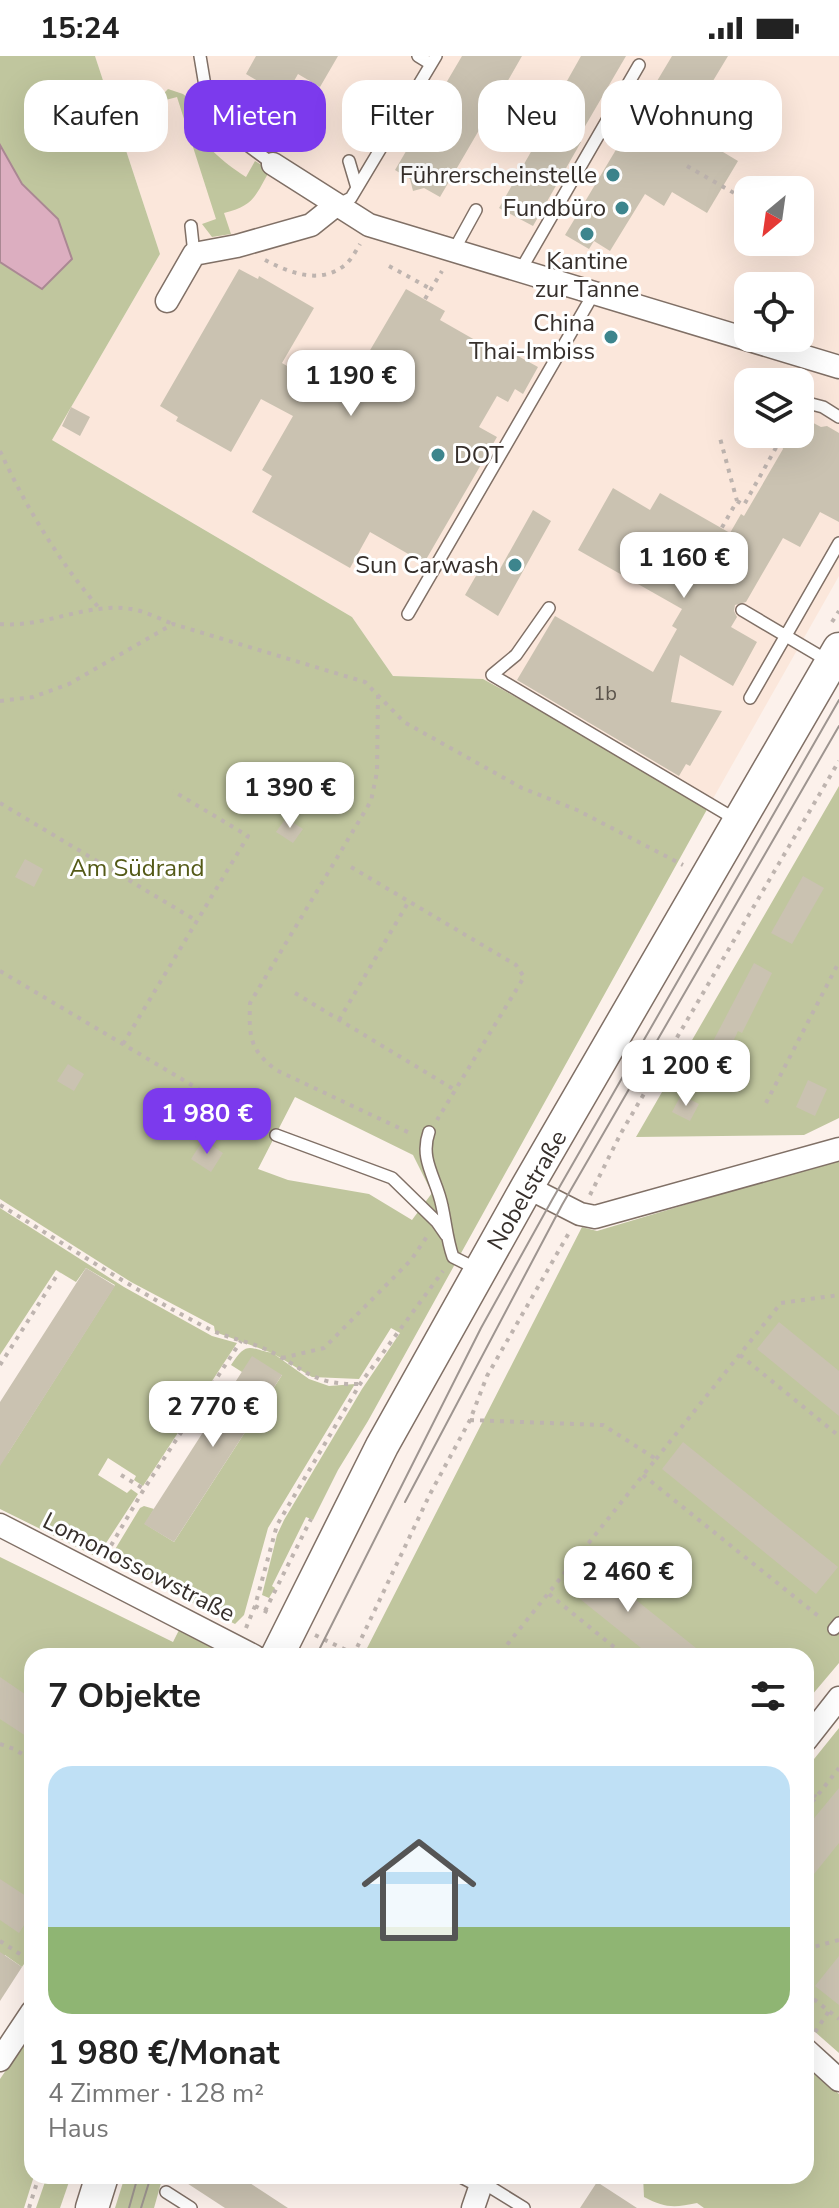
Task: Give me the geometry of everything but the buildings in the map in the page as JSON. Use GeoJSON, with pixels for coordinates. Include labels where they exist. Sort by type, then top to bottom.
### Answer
{"type":"FeatureCollection","features":[{"type":"Feature","properties":{"kind":"main road","name":"Nobelstraße"},"geometry":{"type":"LineString","coordinates":[[281,1648],[382,1446],[527,1187],[835,656]]}},
{"type":"Feature","properties":{"kind":"main road"},"geometry":{"type":"LineString","coordinates":[[92,2208],[100,2184]]}},
{"type":"Feature","properties":{"kind":"street"},"geometry":{"type":"LineString","coordinates":[[273,164],[369,225],[839,367]]}},
{"type":"Feature","properties":{"kind":"street"},"geometry":{"type":"LineString","coordinates":[[167,301],[194,254],[237,246],[311,225],[336,205]]}},
{"type":"Feature","properties":{"kind":"street"},"geometry":{"type":"LineString","coordinates":[[527,1187],[580,1214],[595,1217],[839,1149]]}},
{"type":"Feature","properties":{"kind":"street","name":"Lomonossowstraße"},"geometry":{"type":"LineString","coordinates":[[0,1525],[238,1648]]}},
{"type":"Feature","properties":{"kind":"street"},"geometry":{"type":"LineString","coordinates":[[814,1730],[839,1698]]}},
{"type":"Feature","properties":{"kind":"street"},"geometry":{"type":"LineString","coordinates":[[0,2060],[24,2024]]}},
{"type":"Feature","properties":{"kind":"street"},"geometry":{"type":"LineString","coordinates":[[814,2047],[839,2080]]}},
{"type":"Feature","properties":{"kind":"lane"},"geometry":{"type":"LineString","coordinates":[[200,56],[207,98],[231,133],[273,164]]}},
{"type":"Feature","properties":{"kind":"lane"},"geometry":{"type":"LineString","coordinates":[[336,205],[351,198],[434,60],[418,56]]}},
{"type":"Feature","properties":{"kind":"lane"},"geometry":{"type":"LineString","coordinates":[[520,271],[639,65]]}},
{"type":"Feature","properties":{"kind":"lane"},"geometry":{"type":"LineString","coordinates":[[349,161],[357,188]]}},
{"type":"Feature","properties":{"kind":"lane"},"geometry":{"type":"LineString","coordinates":[[454,250],[476,210]]}},
{"type":"Feature","properties":{"kind":"lane"},"geometry":{"type":"LineString","coordinates":[[191,226],[194,254]]}},
{"type":"Feature","properties":{"kind":"lane"},"geometry":{"type":"LineString","coordinates":[[408,614],[594,293]]}},
{"type":"Feature","properties":{"kind":"lane"},"geometry":{"type":"LineString","coordinates":[[814,405],[839,417]]}},
{"type":"Feature","properties":{"kind":"lane"},"geometry":{"type":"LineString","coordinates":[[750,698],[839,543]]}},
{"type":"Feature","properties":{"kind":"lane"},"geometry":{"type":"LineString","coordinates":[[549,608],[516,655],[492,675],[739,821]]}},
{"type":"Feature","properties":{"kind":"lane"},"geometry":{"type":"LineString","coordinates":[[742,610],[785,636],[835,656]]}},
{"type":"Feature","properties":{"kind":"lane"},"geometry":{"type":"LineString","coordinates":[[276,1135],[392,1178],[437,1222],[446,1235]]}},
{"type":"Feature","properties":{"kind":"lane"},"geometry":{"type":"LineString","coordinates":[[428,1136],[425,1156],[442,1205],[453,1257],[481,1271]]}},
{"type":"Feature","properties":{"kind":"lane"},"geometry":{"type":"LineString","coordinates":[[480,2188],[524,2208]]}},
{"type":"Feature","properties":{"kind":"lane"},"geometry":{"type":"LineString","coordinates":[[166,2192],[191,2208]]}},
{"type":"Feature","properties":{"kind":"path"},"geometry":{"type":"LineString","coordinates":[[687,166],[734,193]]}},
{"type":"Feature","properties":{"kind":"path"},"geometry":{"type":"LineString","coordinates":[[237,246],[289,273],[317,277],[344,266],[364,239]]}},
{"type":"Feature","properties":{"kind":"path"},"geometry":{"type":"LineString","coordinates":[[425,299],[454,250]]}},
{"type":"Feature","properties":{"kind":"path"},"geometry":{"type":"LineString","coordinates":[[389,266],[431,289]]}},
{"type":"Feature","properties":{"kind":"path"},"geometry":{"type":"LineString","coordinates":[[712,545],[737,501],[720,438]]}},
{"type":"Feature","properties":{"kind":"path"},"geometry":{"type":"LineString","coordinates":[[737,501],[744,505],[776,448]]}},
{"type":"Feature","properties":{"kind":"path"},"geometry":{"type":"LineString","coordinates":[[0,451],[15,483],[71,576],[100,609]]}},
{"type":"Feature","properties":{"kind":"path"},"geometry":{"type":"LineString","coordinates":[[0,624],[15,625],[100,609],[132,609],[365,682],[404,722],[509,781],[577,810],[687,867]]}},
{"type":"Feature","properties":{"kind":"path"},"geometry":{"type":"LineString","coordinates":[[0,701],[33,697],[69,684],[173,624]]}},
{"type":"Feature","properties":{"kind":"path"},"geometry":{"type":"LineString","coordinates":[[351,867],[516,965],[524,977],[428,1136],[276,1070],[259,1057],[249,1031],[250,1003],[371,801],[377,772],[378,695]]}},
{"type":"Feature","properties":{"kind":"path"},"geometry":{"type":"LineString","coordinates":[[123,1044],[248,836],[173,791]]}},
{"type":"Feature","properties":{"kind":"path"},"geometry":{"type":"LineString","coordinates":[[0,803],[198,921]]}},
{"type":"Feature","properties":{"kind":"path"},"geometry":{"type":"LineString","coordinates":[[339,1020],[409,901]]}},
{"type":"Feature","properties":{"kind":"path"},"geometry":{"type":"LineString","coordinates":[[766,1103],[839,962]]}},
{"type":"Feature","properties":{"kind":"path"},"geometry":{"type":"LineString","coordinates":[[0,971],[276,1135]]}},
{"type":"Feature","properties":{"kind":"path"},"geometry":{"type":"LineString","coordinates":[[295,993],[455,1090]]}},
{"type":"Feature","properties":{"kind":"path"},"geometry":{"type":"LineString","coordinates":[[0,1205],[124,1284],[215,1332],[282,1358],[313,1379],[337,1384],[360,1384]]}},
{"type":"Feature","properties":{"kind":"path"},"geometry":{"type":"LineString","coordinates":[[282,1358],[324,1348],[411,1260],[437,1222]]}},
{"type":"Feature","properties":{"kind":"path"},"geometry":{"type":"LineString","coordinates":[[0,1365],[59,1272]]}},
{"type":"Feature","properties":{"kind":"path"},"geometry":{"type":"LineString","coordinates":[[505,1648],[781,1303],[839,1295]]}},
{"type":"Feature","properties":{"kind":"path"},"geometry":{"type":"LineString","coordinates":[[100,1563],[144,1489],[241,1341]]}},
{"type":"Feature","properties":{"kind":"path"},"geometry":{"type":"LineString","coordinates":[[740,1355],[839,1436]]}},
{"type":"Feature","properties":{"kind":"path"},"geometry":{"type":"LineString","coordinates":[[470,1420],[603,1425],[656,1459]]}},
{"type":"Feature","properties":{"kind":"path"},"geometry":{"type":"LineString","coordinates":[[121,1475],[144,1489]]}},
{"type":"Feature","properties":{"kind":"path"},"geometry":{"type":"LineString","coordinates":[[643,1475],[837,1626]]}},
{"type":"Feature","properties":{"kind":"path"},"geometry":{"type":"LineString","coordinates":[[265,1611],[311,1519]]}},
{"type":"Feature","properties":{"kind":"path"},"geometry":{"type":"LineString","coordinates":[[549,1594],[615,1648]]}},
{"type":"Feature","properties":{"kind":"path"},"geometry":{"type":"LineString","coordinates":[[0,1744],[24,1755]]}},
{"type":"Feature","properties":{"kind":"path"},"geometry":{"type":"LineString","coordinates":[[814,1800],[839,1768]]}},
{"type":"Feature","properties":{"kind":"path"},"geometry":{"type":"LineString","coordinates":[[814,1945],[839,1940]]}},
{"type":"Feature","properties":{"kind":"path"},"geometry":{"type":"LineString","coordinates":[[0,1941],[24,1957]]}},
{"type":"Feature","properties":{"kind":"path"},"geometry":{"type":"LineString","coordinates":[[831,1942],[839,1948]]}},
{"type":"Feature","properties":{"kind":"path"},"geometry":{"type":"LineString","coordinates":[[814,1999],[839,2019]]}},
{"type":"Feature","properties":{"kind":"path"},"geometry":{"type":"LineString","coordinates":[[814,2035],[829,2011]]}},
{"type":"Feature","properties":{"kind":"path"},"geometry":{"type":"LineString","coordinates":[[29,2208],[36,2184]]}},
{"type":"Feature","properties":{"kind":"shaded area"},"geometry":{"type":"Polygon","coordinates":[[[95,56],[839,56],[839,576],[710,804],[483,679],[393,676],[352,617],[52,440],[160,254],[127,152],[168,152],[168,80],[103,80],[95,56]]]}},
{"type":"Feature","properties":{"kind":"shaded area"},"geometry":{"type":"Polygon","coordinates":[[[0,145],[22,184],[58,219],[72,259],[42,289],[0,262],[0,145]]]}},
{"type":"Feature","properties":{"kind":"green space","name":"Am Südrand"},"geometry":{"type":"Polygon","coordinates":[[[0,56],[95,56],[103,80],[24,80],[24,152],[127,152],[160,254],[52,440],[352,617],[393,676],[483,679],[710,804],[313,1520],[306,1517],[269,1598],[262,1595],[277,1535],[284,1520],[362,1389],[400,1333],[391,1328],[359,1379],[312,1377],[274,1354],[309,1379],[329,1386],[355,1384],[268,1528],[244,1615],[235,1624],[108,1561],[144,1506],[154,1509],[145,1524],[174,1542],[282,1375],[242,1372],[231,1365],[245,1349],[272,1353],[215,1332],[214,1326],[131,1282],[0,1199],[0,56]],[[295,1097],[258,1169],[288,1180],[369,1194],[412,1220],[432,1193],[413,1155],[295,1097]]]}},
{"type":"Feature","properties":{"kind":"green space"},"geometry":{"type":"Polygon","coordinates":[[[168,89],[184,95],[184,119],[177,97],[168,99],[168,89]]]}},
{"type":"Feature","properties":{"kind":"green space"},"geometry":{"type":"Polygon","coordinates":[[[195,152],[214,152],[246,177],[255,161],[270,170],[248,203],[224,213],[231,234],[212,237],[202,224],[216,219],[195,152]]]}},
{"type":"Feature","properties":{"kind":"green space"},"geometry":{"type":"Polygon","coordinates":[[[839,786],[839,1118],[804,1135],[636,1137],[839,786]]]}},
{"type":"Feature","properties":{"kind":"green space"},"geometry":{"type":"Polygon","coordinates":[[[839,1159],[839,1663],[814,1693],[814,1648],[367,1648],[582,1227],[597,1231],[839,1159]]]}},
{"type":"Feature","properties":{"kind":"green space"},"geometry":{"type":"Polygon","coordinates":[[[0,1208],[124,1287],[212,1336],[237,1343],[143,1486],[134,1480],[136,1476],[108,1458],[98,1475],[127,1493],[131,1489],[138,1494],[97,1557],[0,1509],[0,1448],[8,1453],[115,1285],[86,1268],[76,1282],[56,1270],[0,1355],[0,1208]]]}},
{"type":"Feature","properties":{"kind":"green space"},"geometry":{"type":"Polygon","coordinates":[[[0,1557],[173,1642],[180,1628],[217,1648],[24,1648],[24,1964],[22,1967],[5,1955],[0,1963],[0,1557]]]}},
{"type":"Feature","properties":{"kind":"green space"},"geometry":{"type":"Polygon","coordinates":[[[839,1728],[839,2053],[814,2031],[814,1759],[839,1728]]]}},
{"type":"Feature","properties":{"kind":"green space"},"geometry":{"type":"Polygon","coordinates":[[[24,2044],[24,2184],[32,2184],[24,2208],[0,2208],[0,2079],[24,2044]]]}},
{"type":"Feature","properties":{"kind":"green space"},"geometry":{"type":"Polygon","coordinates":[[[814,2072],[839,2094],[839,2208],[704,2208],[697,2203],[664,2205],[644,2197],[643,2184],[814,2184],[814,2072]]]}},
{"type":"Feature","properties":{"kind":"green space"},"geometry":{"type":"Polygon","coordinates":[[[44,2184],[68,2184],[60,2208],[36,2208],[44,2184]]]}},
{"type":"Feature","properties":{"kind":"green space"},"geometry":{"type":"Polygon","coordinates":[[[122,2184],[161,2184],[154,2208],[115,2208],[122,2184]]]}},
{"type":"Feature","properties":{"kind":"tram line"},"geometry":{"type":"LineString","coordinates":[[320,1648],[481,1328],[839,700]]}},
{"type":"Feature","properties":{"kind":"tram line"},"geometry":{"type":"LineString","coordinates":[[405,1502],[562,1205],[839,726]]}},
{"type":"Feature","properties":{"kind":"tram line"},"geometry":{"type":"LineString","coordinates":[[129,2208],[136,2184]]}},
{"type":"Feature","properties":{"kind":"tram line"},"geometry":{"type":"LineString","coordinates":[[141,2208],[148,2184]]}},
{"type":"Feature","properties":{"kind":"place","name":"Führerscheinstelle"},"geometry":{"type":"Point","coordinates":[613,175]}},
{"type":"Feature","properties":{"kind":"place","name":"Fundbüro"},"geometry":{"type":"Point","coordinates":[622,208]}},
{"type":"Feature","properties":{"kind":"place","name":"Kantine zur Tanne"},"geometry":{"type":"Point","coordinates":[587,234]}},
{"type":"Feature","properties":{"kind":"place","name":"China Thai-Imbiss"},"geometry":{"type":"Point","coordinates":[611,337]}},
{"type":"Feature","properties":{"kind":"place","name":"DOT"},"geometry":{"type":"Point","coordinates":[438,455]}},
{"type":"Feature","properties":{"kind":"place","name":"Sun Carwash"},"geometry":{"type":"Point","coordinates":[515,565]}}]}
